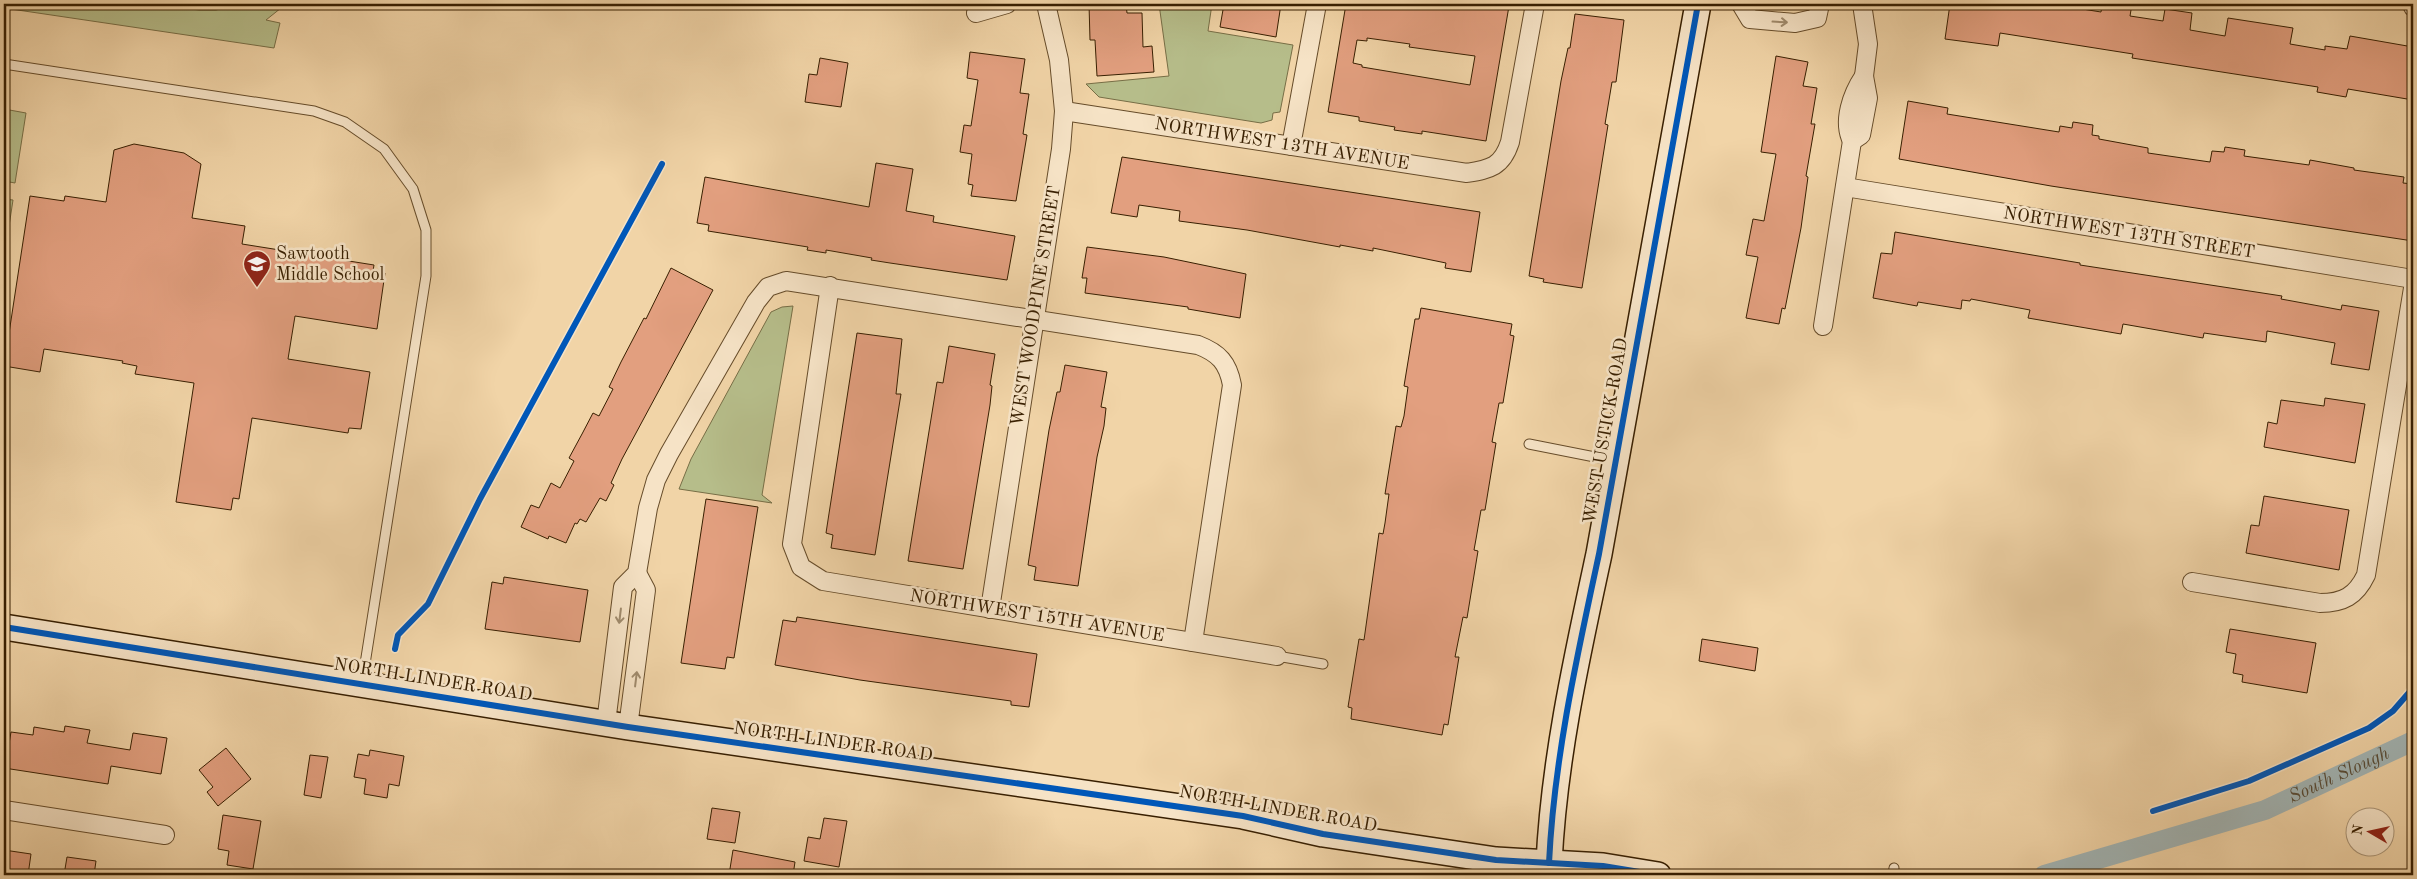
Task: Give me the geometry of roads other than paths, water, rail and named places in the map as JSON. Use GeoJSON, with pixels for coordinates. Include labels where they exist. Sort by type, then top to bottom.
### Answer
{"type":"FeatureCollection","features":[{"type":"Feature","properties":{"kind":"main road","name":"WEST USTICK ROAD"},"geometry":{"type":"LineString","coordinates":[[1549,863],[1552,804],[1698,4]]}},
{"type":"Feature","properties":{"kind":"main road","name":"NORTH LINDER ROAD"},"geometry":{"type":"LineString","coordinates":[[4,627],[617,725],[1233,815],[1323,834],[1496,860],[1603,866],[1658,875]]}},
{"type":"Feature","properties":{"kind":"street"},"geometry":{"type":"LineString","coordinates":[[976,13],[1007,4]]}},
{"type":"Feature","properties":{"kind":"street","name":"WEST WOODPINE STREET"},"geometry":{"type":"LineString","coordinates":[[990,608],[1060,149],[1064,111],[1060,60],[1046,4]]}},
{"type":"Feature","properties":{"kind":"street"},"geometry":{"type":"LineString","coordinates":[[1292,146],[1317,4]]}},
{"type":"Feature","properties":{"kind":"street","name":"NORTHWEST 13TH AVENUE"},"geometry":{"type":"LineString","coordinates":[[1064,111],[1467,173],[1485,170],[1498,164],[1506,153],[1510,142],[1535,4]]}},
{"type":"Feature","properties":{"kind":"street"},"geometry":{"type":"LineString","coordinates":[[1741,4],[1750,20],[1795,23],[1817,18],[1820,4]]}},
{"type":"Feature","properties":{"kind":"street"},"geometry":{"type":"LineString","coordinates":[[1823,326],[1852,141],[1861,135],[1868,98],[1864,76],[1868,44],[1862,4]]}},
{"type":"Feature","properties":{"kind":"street","name":"NORTHWEST 13TH STREET"},"geometry":{"type":"LineString","coordinates":[[1845,187],[2413,279]]}},
{"type":"Feature","properties":{"kind":"street"},"geometry":{"type":"LineString","coordinates":[[617,725],[623,587],[637,573],[648,508],[656,480],[756,302],[773,283],[799,281],[1198,345],[1220,356],[1229,370],[1232,385],[1193,642]]}},
{"type":"Feature","properties":{"kind":"street","name":"NORTHWEST 15TH AVENUE"},"geometry":{"type":"LineString","coordinates":[[830,286],[792,544],[801,567],[823,581],[1277,656]]}},
{"type":"Feature","properties":{"kind":"street"},"geometry":{"type":"LineString","coordinates":[[2192,582],[2320,603],[2335,603],[2349,597],[2360,587],[2366,575],[2413,288]]}},
{"type":"Feature","properties":{"kind":"street"},"geometry":{"type":"LineString","coordinates":[[4,810],[165,836]]}},
{"type":"Feature","properties":{"kind":"lane"},"geometry":{"type":"LineString","coordinates":[[4,64],[314,111],[346,122],[384,149],[413,189],[426,230],[426,276],[362,683]]}},
{"type":"Feature","properties":{"kind":"lane"},"geometry":{"type":"LineString","coordinates":[[1529,444],[1615,461]]}},
{"type":"Feature","properties":{"kind":"lane"},"geometry":{"type":"LineString","coordinates":[[1277,656],[1323,664]]}},
{"type":"Feature","properties":{"kind":"waterway","name":"South Slough"},"geometry":{"type":"LineString","coordinates":[[2044,875],[2265,810],[2413,741]]}},
{"type":"Feature","properties":{"kind":"place","name":"Sawtooth Middle School"},"geometry":{"type":"Point","coordinates":[257,288]}}]}
